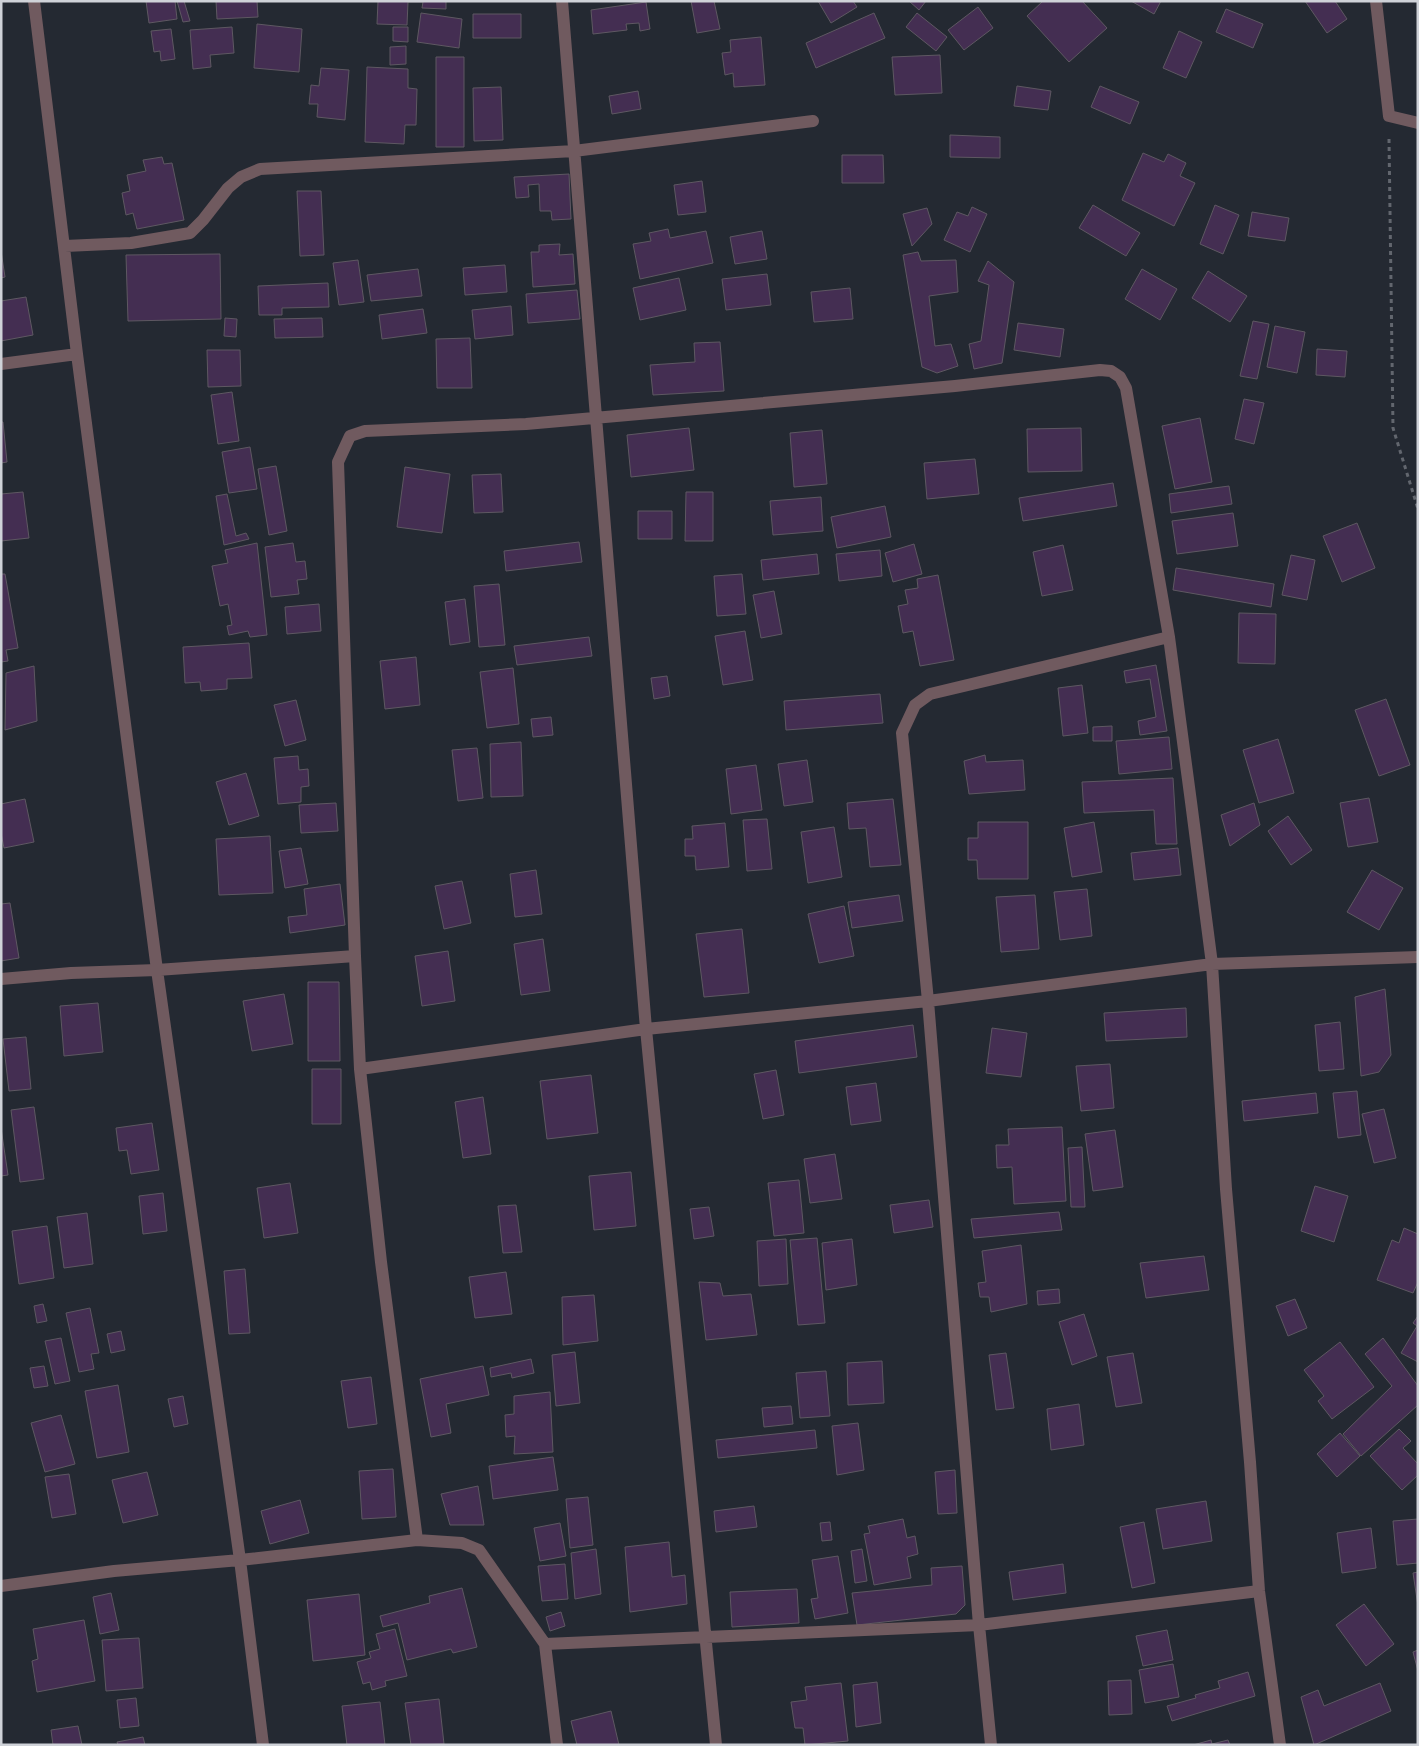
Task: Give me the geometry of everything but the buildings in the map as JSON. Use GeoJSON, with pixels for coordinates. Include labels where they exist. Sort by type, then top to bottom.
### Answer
{"type":"FeatureCollection","features":[{"type":"Feature","properties":{"kind":"street"},"geometry":{"type":"LineString","coordinates":[[34,1],[77,354],[157,970],[240,1560],[263,1745]]}},
{"type":"Feature","properties":{"kind":"street"},"geometry":{"type":"LineString","coordinates":[[562,1],[646,1029],[716,1745]]}},
{"type":"Feature","properties":{"kind":"street"},"geometry":{"type":"LineString","coordinates":[[1376,1],[1389,116],[1418,123]]}},
{"type":"Feature","properties":{"kind":"street"},"geometry":{"type":"LineString","coordinates":[[65,246],[131,243],[190,233],[204,220],[228,188],[241,177],[260,169],[574,151],[812,121]]}},
{"type":"Feature","properties":{"kind":"street"},"geometry":{"type":"LineString","coordinates":[[1,364],[77,354]]}},
{"type":"Feature","properties":{"kind":"street"},"geometry":{"type":"LineString","coordinates":[[418,1540],[381,1262],[360,1069],[338,462],[343,447],[350,436],[365,430],[526,424],[955,386],[1100,370],[1111,371],[1120,377],[1126,388],[1169,637],[1212,964],[1226,1189],[1259,1592],[1280,1745]]}},
{"type":"Feature","properties":{"kind":"street"},"geometry":{"type":"LineString","coordinates":[[991,1745],[979,1625],[928,1001],[902,733],[915,705],[930,694],[1169,637]]}},
{"type":"Feature","properties":{"kind":"street"},"geometry":{"type":"LineString","coordinates":[[1,979],[355,956]]}},
{"type":"Feature","properties":{"kind":"street"},"geometry":{"type":"LineString","coordinates":[[360,1069],[646,1029],[928,1001],[1212,964],[1418,957]]}},
{"type":"Feature","properties":{"kind":"street"},"geometry":{"type":"LineString","coordinates":[[1,1586],[114,1570],[240,1560],[418,1540],[462,1543],[479,1550],[545,1644],[557,1745]]}},
{"type":"Feature","properties":{"kind":"street"},"geometry":{"type":"LineString","coordinates":[[545,1644],[979,1625],[1259,1592]]}},
{"type":"Feature","properties":{"kind":"path"},"geometry":{"type":"LineString","coordinates":[[1389,116],[1393,428],[1418,508]]}}]}
